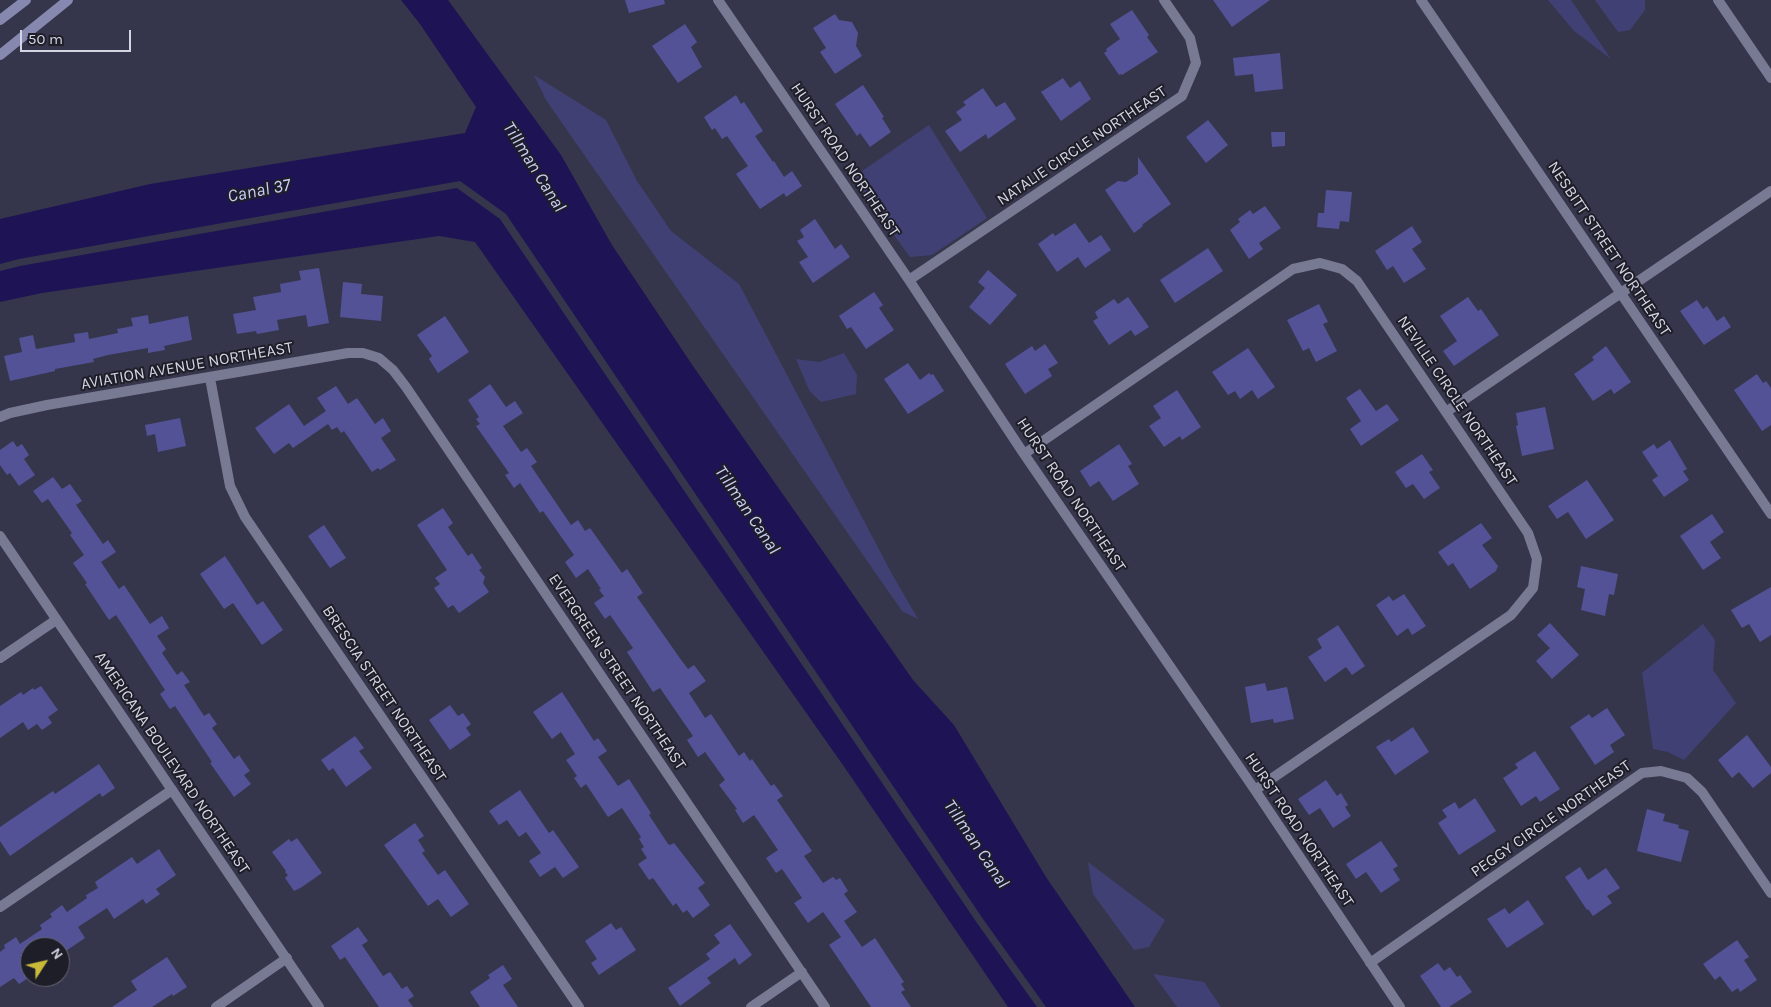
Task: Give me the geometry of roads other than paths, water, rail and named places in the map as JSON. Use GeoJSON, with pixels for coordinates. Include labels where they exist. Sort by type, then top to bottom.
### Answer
{"type":"FeatureCollection","features":[{"type":"Feature","properties":{"kind":"main road"},"geometry":{"type":"LineString","coordinates":[[0,20],[26,0]]}},
{"type":"Feature","properties":{"kind":"main road"},"geometry":{"type":"LineString","coordinates":[[0,54],[68,0]]}},
{"type":"Feature","properties":{"kind":"street","name":"HURST ROAD NORTHEAST"},"geometry":{"type":"LineString","coordinates":[[718,0],[909,280],[1024,454],[1255,790],[1400,1007]]}},
{"type":"Feature","properties":{"kind":"street","name":"NATALIE CIRCLE NORTHEAST"},"geometry":{"type":"LineString","coordinates":[[909,280],[1182,96],[1196,63],[1190,38],[1164,0]]}},
{"type":"Feature","properties":{"kind":"street","name":"NESBITT STREET NORTHEAST"},"geometry":{"type":"LineString","coordinates":[[1421,0],[1771,514]]}},
{"type":"Feature","properties":{"kind":"street"},"geometry":{"type":"LineString","coordinates":[[1718,0],[1771,78]]}},
{"type":"Feature","properties":{"kind":"street"},"geometry":{"type":"LineString","coordinates":[[1446,412],[1771,191]]}},
{"type":"Feature","properties":{"kind":"street","name":"NEVILLE CIRCLE NORTHEAST"},"geometry":{"type":"LineString","coordinates":[[1024,454],[1293,269],[1320,263],[1342,269],[1357,281],[1528,533],[1537,559],[1533,588],[1510,615],[1255,790]]}},
{"type":"Feature","properties":{"kind":"street","name":"AVIATION AVENUE NORTHEAST"},"geometry":{"type":"LineString","coordinates":[[0,417],[47,405],[348,353],[363,353],[379,358]]}},
{"type":"Feature","properties":{"kind":"street","name":"EVERGREEN STREET NORTHEAST"},"geometry":{"type":"LineString","coordinates":[[379,358],[393,370],[406,387],[825,1007]]}},
{"type":"Feature","properties":{"kind":"street","name":"BRESCIA STREET NORTHEAST"},"geometry":{"type":"LineString","coordinates":[[210,378],[230,486],[242,511],[579,1007]]}},
{"type":"Feature","properties":{"kind":"street","name":"AMERICANA BOULEVARD NORTHEAST"},"geometry":{"type":"LineString","coordinates":[[0,536],[319,1007]]}},
{"type":"Feature","properties":{"kind":"street"},"geometry":{"type":"LineString","coordinates":[[0,658],[56,620]]}},
{"type":"Feature","properties":{"kind":"street","name":"PEGGY CIRCLE NORTHEAST"},"geometry":{"type":"LineString","coordinates":[[1370,963],[1642,773],[1661,771],[1687,778],[1702,792],[1771,893]]}},
{"type":"Feature","properties":{"kind":"street"},"geometry":{"type":"LineString","coordinates":[[0,907],[172,790]]}},
{"type":"Feature","properties":{"kind":"street"},"geometry":{"type":"LineString","coordinates":[[216,1007],[287,958]]}},
{"type":"Feature","properties":{"kind":"street"},"geometry":{"type":"LineString","coordinates":[[751,1007],[802,972]]}},
{"type":"Feature","properties":{"kind":"water"},"geometry":{"type":"Polygon","coordinates":[[[401,0],[448,0],[561,155],[612,245],[693,366],[913,680],[954,725],[1046,877],[1135,1007],[1046,1007],[983,919],[506,214],[460,181],[19,259],[0,264],[0,219],[150,184],[465,133],[476,107],[420,24],[401,0]]]}},
{"type":"Feature","properties":{"kind":"water"},"geometry":{"type":"Polygon","coordinates":[[[457,188],[500,219],[977,923],[1037,1007],[1008,1007],[845,768],[475,242],[439,236],[42,293],[0,302],[0,271],[20,266],[457,188]]]}},
{"type":"Feature","properties":{"kind":"water label","name":"Tillman Canal"},"geometry":{"type":"Point","coordinates":[534,167]}},
{"type":"Feature","properties":{"kind":"water label","name":"Canal 37"},"geometry":{"type":"Point","coordinates":[259,191]}},
{"type":"Feature","properties":{"kind":"water label","name":"Tillman Canal"},"geometry":{"type":"Point","coordinates":[747,510]}},
{"type":"Feature","properties":{"kind":"water label","name":"Tillman Canal"},"geometry":{"type":"Point","coordinates":[976,844]}}]}
